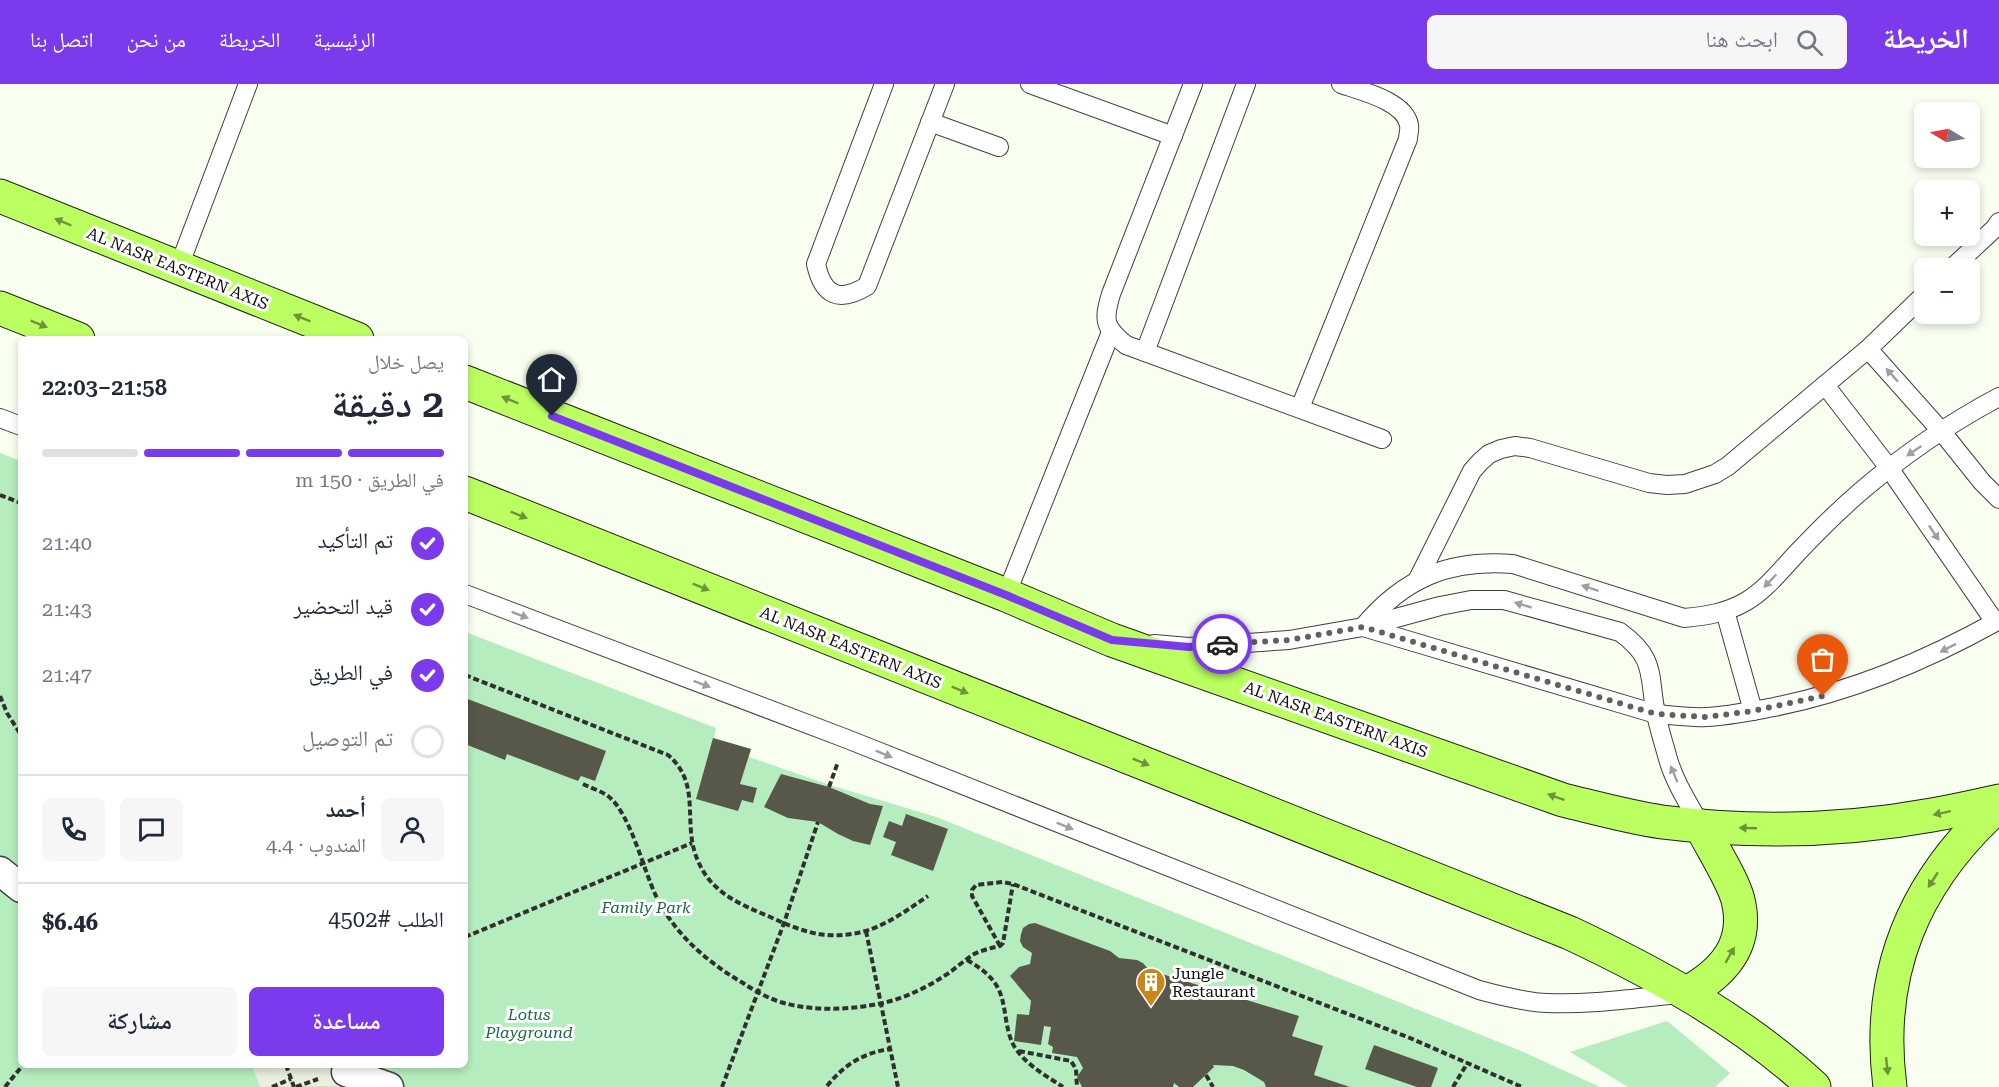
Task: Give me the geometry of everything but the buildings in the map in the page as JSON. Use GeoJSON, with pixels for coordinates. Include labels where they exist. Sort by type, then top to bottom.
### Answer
{"type":"FeatureCollection","features":[{"type":"Feature","properties":{"kind":"main road","name":"AL NASR EASTERN AXIS"},"geometry":{"type":"LineString","coordinates":[[8,207],[178,269],[349,336]]}},
{"type":"Feature","properties":{"kind":"main road"},"geometry":{"type":"LineString","coordinates":[[0,308],[70,336]]}},
{"type":"Feature","properties":{"kind":"main road","name":"AL NASR EASTERN AXIS"},"geometry":{"type":"LineString","coordinates":[[468,383],[1006,595],[1112,640],[1563,800],[1660,822],[1777,829],[1854,825],[1930,816],[1999,803]]}},
{"type":"Feature","properties":{"kind":"main road","name":"AL NASR EASTERN AXIS"},"geometry":{"type":"LineString","coordinates":[[468,494],[1570,933],[1629,961],[1687,993],[1748,1034],[1814,1087]]}},
{"type":"Feature","properties":{"kind":"main road"},"geometry":{"type":"LineString","coordinates":[[1890,1087],[1886,1059],[1887,1017],[1894,975],[1906,934],[1923,896],[1946,860],[1999,803]]}},
{"type":"Feature","properties":{"kind":"main road"},"geometry":{"type":"LineString","coordinates":[[1687,993],[1706,983],[1722,969],[1734,949],[1740,927],[1738,900],[1701,826]]}},
{"type":"Feature","properties":{"kind":"street"},"geometry":{"type":"LineString","coordinates":[[0,871],[18,886]]}},
{"type":"Feature","properties":{"kind":"street"},"geometry":{"type":"LineString","coordinates":[[333,1075],[389,1087]]}},
{"type":"Feature","properties":{"kind":"lane"},"geometry":{"type":"LineString","coordinates":[[178,269],[249,84]]}},
{"type":"Feature","properties":{"kind":"lane"},"geometry":{"type":"LineString","coordinates":[[884,84],[816,264],[820,282],[833,294],[851,296],[867,286],[945,84]]}},
{"type":"Feature","properties":{"kind":"lane"},"geometry":{"type":"LineString","coordinates":[[1030,84],[1173,136]]}},
{"type":"Feature","properties":{"kind":"lane"},"geometry":{"type":"LineString","coordinates":[[1192,84],[1105,314],[1111,333],[1126,345],[1382,439]]}},
{"type":"Feature","properties":{"kind":"lane"},"geometry":{"type":"LineString","coordinates":[[1145,352],[1246,84]]}},
{"type":"Feature","properties":{"kind":"lane"},"geometry":{"type":"LineString","coordinates":[[1300,408],[1408,139],[1409,124],[1402,111],[1390,102],[1341,84]]}},
{"type":"Feature","properties":{"kind":"lane"},"geometry":{"type":"LineString","coordinates":[[930,122],[999,147]]}},
{"type":"Feature","properties":{"kind":"lane"},"geometry":{"type":"LineString","coordinates":[[1963,258],[1998,227]]}},
{"type":"Feature","properties":{"kind":"lane"},"geometry":{"type":"LineString","coordinates":[[1417,580],[1472,471],[1489,454],[1515,446],[1530,448],[1649,483],[1667,485],[1685,484],[1715,474],[1728,466],[1868,349],[1914,305]]}},
{"type":"Feature","properties":{"kind":"lane"},"geometry":{"type":"LineString","coordinates":[[1006,595],[1111,333]]}},
{"type":"Feature","properties":{"kind":"lane"},"geometry":{"type":"LineString","coordinates":[[1868,349],[1999,499]]}},
{"type":"Feature","properties":{"kind":"lane"},"geometry":{"type":"LineString","coordinates":[[1363,627],[1656,714],[1706,717],[1753,711],[1823,696],[1898,671],[1948,649],[1997,621],[1889,468],[1825,385]]}},
{"type":"Feature","properties":{"kind":"lane"},"geometry":{"type":"LineString","coordinates":[[1363,627],[1378,609],[1417,580],[1462,565],[1487,562],[1513,564],[1684,618],[1725,611],[1744,603],[1758,593],[1820,529],[1889,468],[1975,410],[1999,397]]}},
{"type":"Feature","properties":{"kind":"lane"},"geometry":{"type":"LineString","coordinates":[[0,418],[18,425]]}},
{"type":"Feature","properties":{"kind":"lane"},"geometry":{"type":"LineString","coordinates":[[468,595],[847,739],[1479,990],[1544,1003],[1578,1004],[1687,993]]}},
{"type":"Feature","properties":{"kind":"lane"},"geometry":{"type":"LineString","coordinates":[[1112,640],[1189,647],[1289,640],[1363,627],[1440,606],[1472,600],[1504,600],[1620,632],[1633,641],[1648,663],[1656,714],[1674,776],[1701,826]]}},
{"type":"Feature","properties":{"kind":"lane"},"geometry":{"type":"LineString","coordinates":[[1725,611],[1753,711]]}},
{"type":"Feature","properties":{"kind":"path"},"geometry":{"type":"LineString","coordinates":[[0,495],[18,502]]}},
{"type":"Feature","properties":{"kind":"path"},"geometry":{"type":"LineString","coordinates":[[468,676],[668,755],[678,763],[689,785],[692,843],[698,861],[706,875],[729,898],[807,933],[822,936],[866,931],[895,918],[928,896]]}},
{"type":"Feature","properties":{"kind":"path"},"geometry":{"type":"LineString","coordinates":[[0,696],[18,730]]}},
{"type":"Feature","properties":{"kind":"path"},"geometry":{"type":"LineString","coordinates":[[583,784],[608,796],[616,805],[628,826],[657,898],[671,922],[689,943],[710,962],[758,992],[782,1003],[832,1009],[881,1003],[924,988],[943,978],[979,952],[1000,946],[1004,941],[1012,884]]}},
{"type":"Feature","properties":{"kind":"path"},"geometry":{"type":"LineString","coordinates":[[722,1087],[818,822]]}},
{"type":"Feature","properties":{"kind":"path"},"geometry":{"type":"LineString","coordinates":[[468,936],[692,843]]}},
{"type":"Feature","properties":{"kind":"path"},"geometry":{"type":"LineString","coordinates":[[1000,946],[972,896],[972,890],[979,884],[1003,882],[1012,884],[1468,1062],[1522,1087]]}},
{"type":"Feature","properties":{"kind":"path"},"geometry":{"type":"LineString","coordinates":[[866,931],[898,1087]]}},
{"type":"Feature","properties":{"kind":"path"},"geometry":{"type":"LineString","coordinates":[[967,960],[982,969],[998,987],[1009,1035],[1018,1051],[1029,1064],[1064,1087]]}},
{"type":"Feature","properties":{"kind":"path"},"geometry":{"type":"LineString","coordinates":[[827,1086],[839,1072],[862,1055],[890,1048]]}},
{"type":"Feature","properties":{"kind":"path"},"geometry":{"type":"LineString","coordinates":[[1018,1051],[1074,1063],[1077,1087]]}},
{"type":"Feature","properties":{"kind":"path"},"geometry":{"type":"LineString","coordinates":[[1453,1087],[1468,1062]]}},
{"type":"Feature","properties":{"kind":"path"},"geometry":{"type":"LineString","coordinates":[[5,1087],[21,1068]]}},
{"type":"Feature","properties":{"kind":"path"},"geometry":{"type":"LineString","coordinates":[[287,1068],[295,1087],[333,1075]]}},
{"type":"Feature","properties":{"kind":"path"},"geometry":{"type":"LineString","coordinates":[[1206,1075],[1213,1087]]}},
{"type":"Feature","properties":{"kind":"path"},"geometry":{"type":"LineString","coordinates":[[272,1087],[291,1079]]}},
{"type":"Feature","properties":{"kind":"green space","name":"Family Park"},"geometry":{"type":"Polygon","coordinates":[[[0,453],[18,460],[18,1068],[468,1068],[468,633],[716,728],[714,738],[751,749],[749,757],[830,785],[936,817],[1521,1051],[1600,1087],[0,1087],[0,453]]]}},
{"type":"Feature","properties":{"kind":"green space"},"geometry":{"type":"Polygon","coordinates":[[[1667,1021],[1730,1073],[1715,1087],[1628,1087],[1570,1052],[1667,1021]]]}},
{"type":"Feature","properties":{"kind":"shaded area"},"geometry":{"type":"Polygon","coordinates":[[[253,1068],[345,1068],[352,1087],[330,1086],[260,1087],[253,1068]]]}},
{"type":"Feature","properties":{"kind":"way so far"},"geometry":{"type":"LineString","coordinates":[[1222,644],[1289,640],[1363,627],[1656,714],[1706,717],[1753,711],[1823,696]]}},
{"type":"Feature","properties":{"kind":"place","name":"Jungle Restaurant"},"geometry":{"type":"Point","coordinates":[1151,1008]}},
{"type":"Feature","properties":{"kind":"route"},"geometry":{"type":"LineString","coordinates":[[552,416],[1006,595],[1112,640],[1189,647],[1222,644]]}},
{"type":"Feature","properties":{"kind":"park label","name":"Lotus Playground"},"geometry":{"type":"Point","coordinates":[529,1023]}}]}
